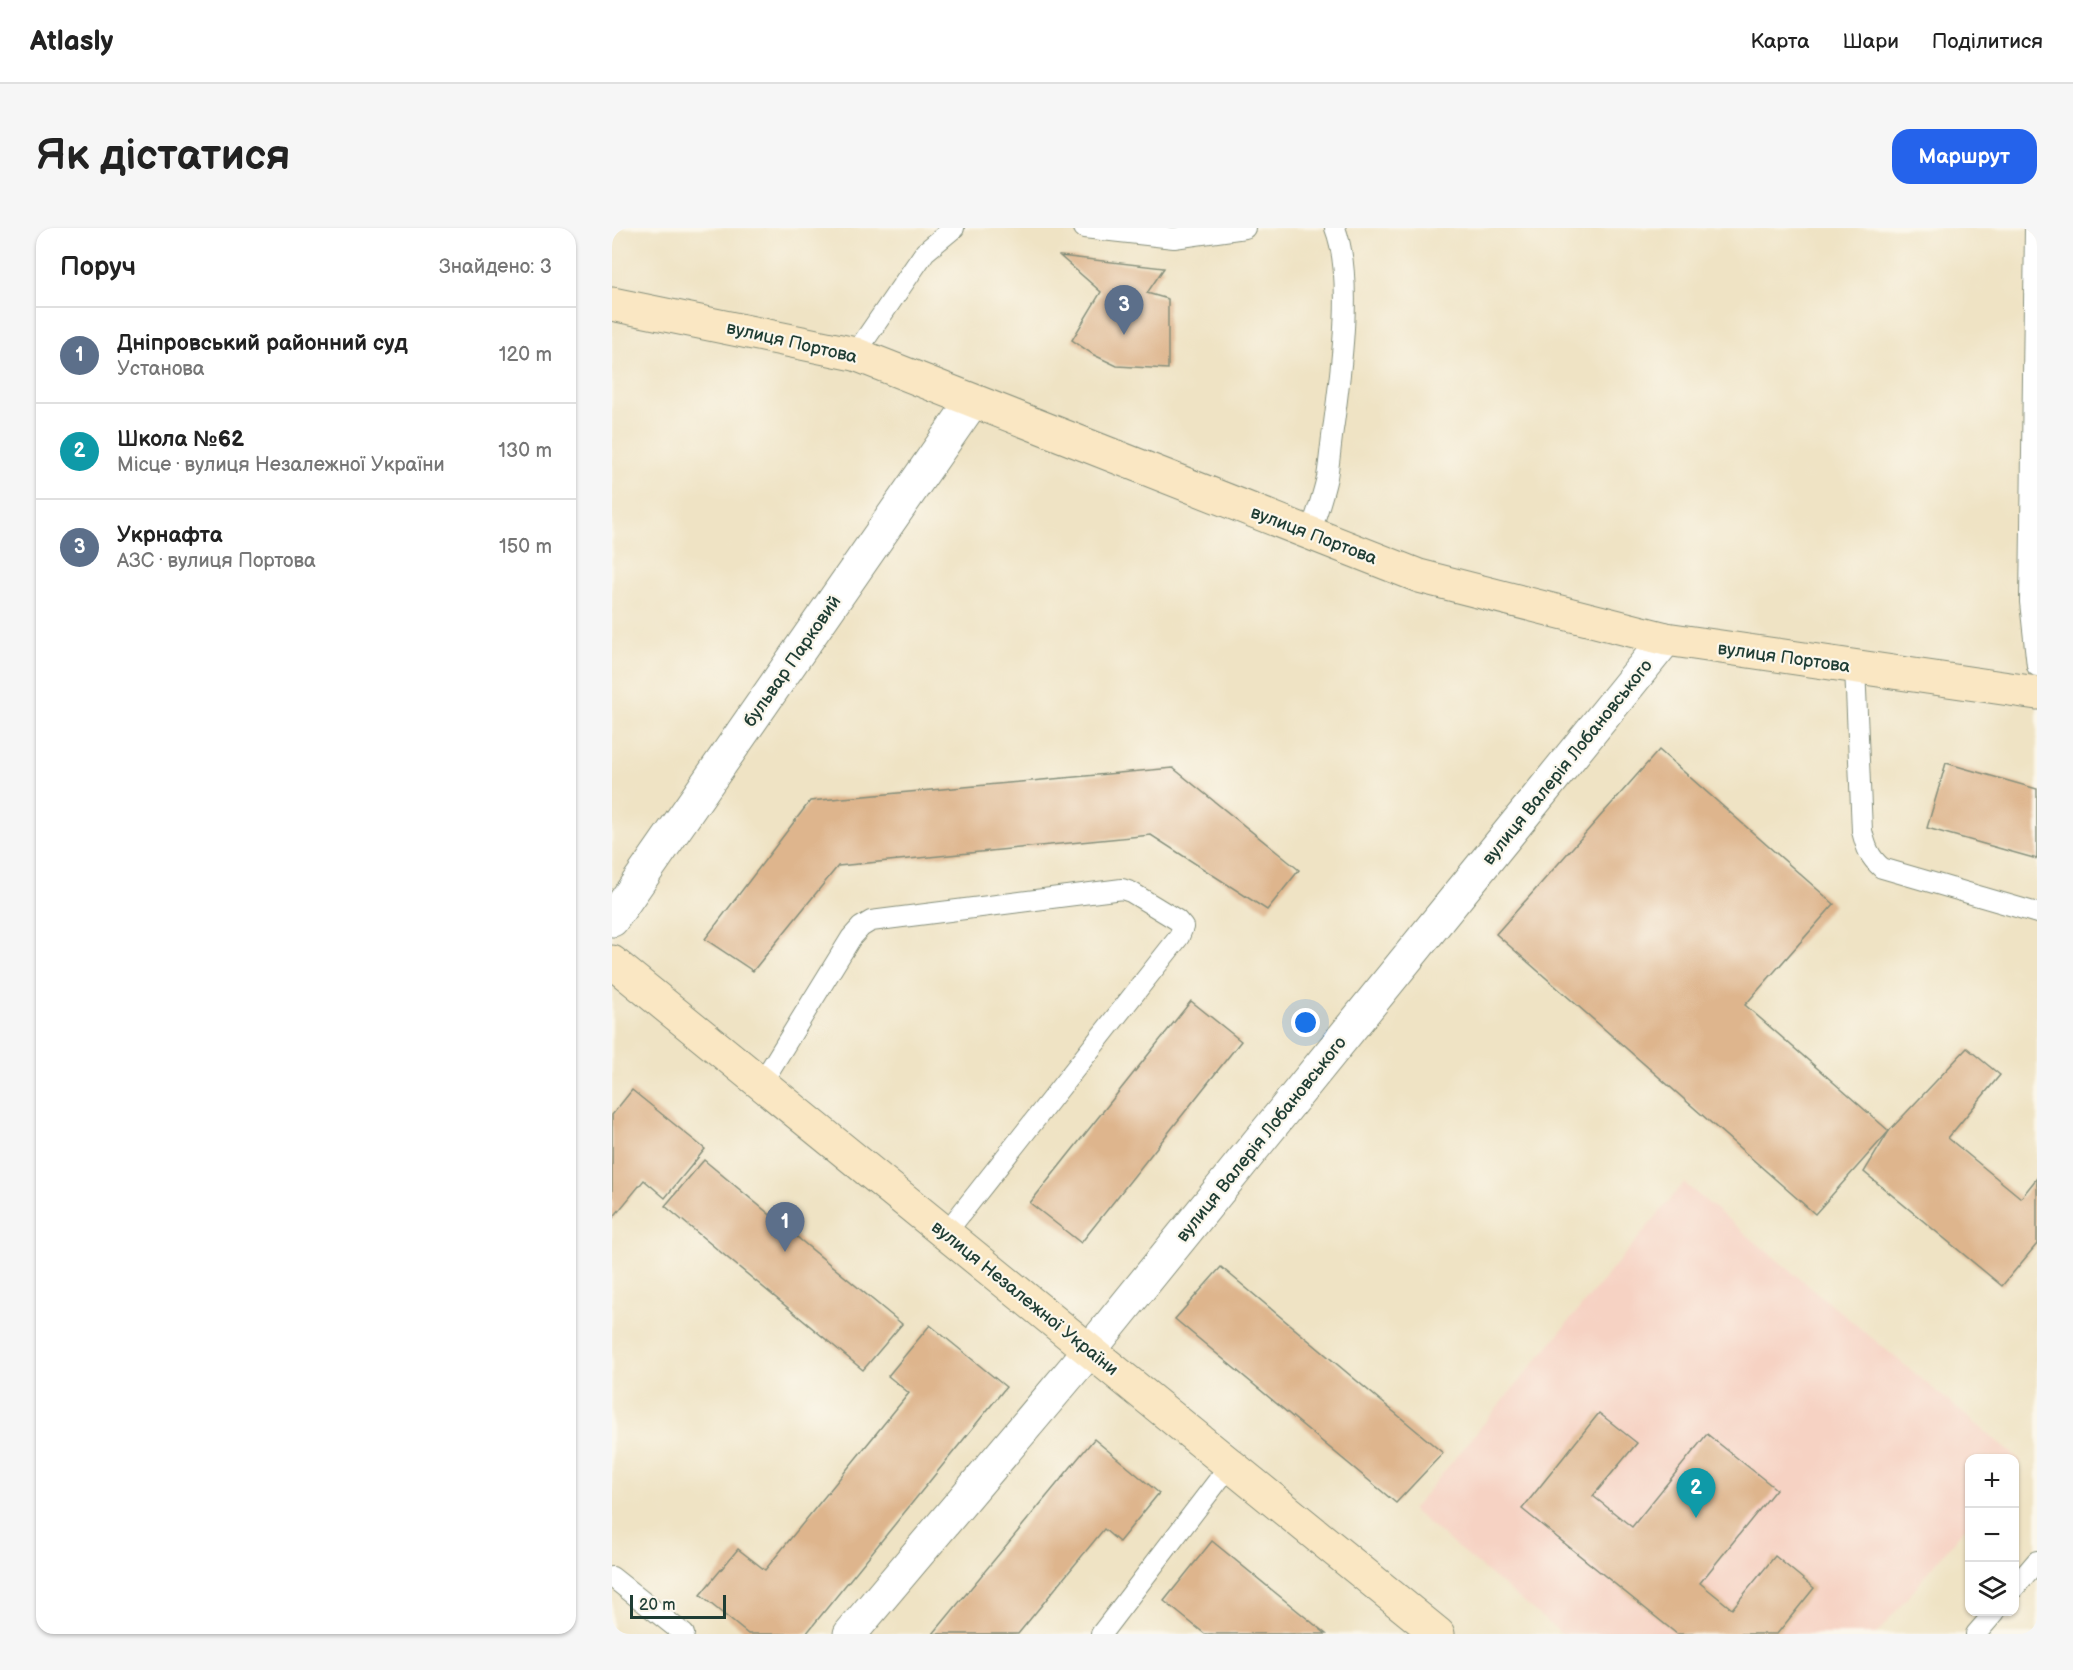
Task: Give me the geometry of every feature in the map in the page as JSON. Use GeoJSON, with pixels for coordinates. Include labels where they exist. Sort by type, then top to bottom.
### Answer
{"type":"FeatureCollection","features":[{"type":"Feature","properties":{"kind":"street","name":"вулиця Портова"},"geometry":{"type":"LineString","coordinates":[[612,304],[855,354],[972,402],[1419,576],[1666,639],[2037,693]]}},
{"type":"Feature","properties":{"kind":"street","name":"бульвар Парковий"},"geometry":{"type":"LineString","coordinates":[[612,920],[972,402]]}},
{"type":"Feature","properties":{"kind":"street","name":"вулиця Валерія Лобановського"},"geometry":{"type":"LineString","coordinates":[[850,1634],[1089,1351],[1666,639]]}},
{"type":"Feature","properties":{"kind":"street","name":"вулиця Незалежної України"},"geometry":{"type":"LineString","coordinates":[[612,962],[1438,1634]]}},
{"type":"Feature","properties":{"kind":"lane"},"geometry":{"type":"LineString","coordinates":[[855,354],[924,252],[954,228]]}},
{"type":"Feature","properties":{"kind":"lane"},"geometry":{"type":"LineString","coordinates":[[1084,228],[1174,238],[1245,228]]}},
{"type":"Feature","properties":{"kind":"lane"},"geometry":{"type":"LineString","coordinates":[[1310,534],[1327,476],[1344,315],[1344,262],[1341,243],[1335,228]]}},
{"type":"Feature","properties":{"kind":"lane"},"geometry":{"type":"LineString","coordinates":[[2035,228],[2030,602],[2037,666]]}},
{"type":"Feature","properties":{"kind":"lane"},"geometry":{"type":"LineString","coordinates":[[1855,667],[1862,831],[1868,853],[1882,868],[2037,913]]}},
{"type":"Feature","properties":{"kind":"lane"},"geometry":{"type":"LineString","coordinates":[[761,1084],[851,938],[861,927],[871,921],[1122,889],[1131,892],[1177,920],[1183,927],[1179,937],[945,1234]]}},
{"type":"Feature","properties":{"kind":"lane"},"geometry":{"type":"LineString","coordinates":[[1101,1634],[1230,1465]]}},
{"type":"Feature","properties":{"kind":"lane"},"geometry":{"type":"LineString","coordinates":[[2019,1582],[2037,1561]]}},
{"type":"Feature","properties":{"kind":"lane"},"geometry":{"type":"LineString","coordinates":[[612,1577],[684,1634]]}},
{"type":"Feature","properties":{"kind":"lane"},"geometry":{"type":"LineString","coordinates":[[1976,1634],[1991,1616]]}},
{"type":"Feature","properties":{"kind":"shaded area"},"geometry":{"type":"Polygon","coordinates":[[[1684,1183],[2013,1454],[1965,1454],[1965,1528],[1877,1634],[1562,1634],[1412,1510],[1684,1183]]]}},
{"type":"Feature","properties":{"kind":"building"},"geometry":{"type":"Polygon","coordinates":[[[1060,256],[1164,268],[1147,293],[1168,299],[1168,369],[1117,366],[1094,355],[1072,340],[1101,292],[1060,256]]]}},
{"type":"Feature","properties":{"kind":"building"},"geometry":{"type":"Polygon","coordinates":[[[1659,750],[1834,904],[1745,1005],[1889,1131],[1815,1214],[1496,934],[1659,750]]]}},
{"type":"Feature","properties":{"kind":"building"},"geometry":{"type":"Polygon","coordinates":[[[1946,763],[2037,789],[2037,859],[1927,828],[1946,763]]]}},
{"type":"Feature","properties":{"kind":"building"},"geometry":{"type":"Polygon","coordinates":[[[1173,768],[1299,870],[1267,910],[1151,835],[838,866],[753,971],[705,939],[810,801],[1173,768]]]}},
{"type":"Feature","properties":{"kind":"building"},"geometry":{"type":"Polygon","coordinates":[[[1191,1001],[1241,1041],[1081,1243],[1030,1203],[1191,1001]]]}},
{"type":"Feature","properties":{"kind":"building"},"geometry":{"type":"Polygon","coordinates":[[[1967,1048],[2000,1075],[1948,1138],[2021,1198],[2037,1178],[2037,1244],[2002,1286],[1864,1172],[1889,1131],[1967,1048]]]}},
{"type":"Feature","properties":{"kind":"building"},"geometry":{"type":"Polygon","coordinates":[[[632,1090],[705,1149],[665,1198],[644,1180],[612,1219],[612,1115],[632,1090]]]}},
{"type":"Feature","properties":{"kind":"building"},"geometry":{"type":"Polygon","coordinates":[[[704,1160],[902,1324],[863,1370],[665,1206],[704,1160]]]}},
{"type":"Feature","properties":{"kind":"building"},"geometry":{"type":"Polygon","coordinates":[[[1221,1267],[1443,1453],[1396,1503],[1175,1319],[1221,1267]]]}},
{"type":"Feature","properties":{"kind":"building"},"geometry":{"type":"Polygon","coordinates":[[[930,1325],[1006,1387],[806,1634],[748,1634],[700,1595],[738,1549],[765,1570],[909,1393],[888,1376],[930,1325]]]}},
{"type":"Feature","properties":{"kind":"building"},"geometry":{"type":"Polygon","coordinates":[[[1599,1413],[1637,1443],[1593,1496],[1632,1527],[1707,1434],[1776,1489],[1700,1583],[1732,1609],[1775,1556],[1814,1588],[1777,1634],[1677,1634],[1522,1509],[1599,1413]]]}},
{"type":"Feature","properties":{"kind":"building"},"geometry":{"type":"Polygon","coordinates":[[[1094,1439],[1159,1493],[1119,1542],[1104,1529],[1018,1634],[933,1634],[1094,1439]]]}},
{"type":"Feature","properties":{"kind":"building"},"geometry":{"type":"Polygon","coordinates":[[[1212,1541],[1326,1634],[1205,1634],[1164,1601],[1212,1541]]]}},
{"type":"Feature","properties":{"kind":"place","name":"Укрнафта"},"geometry":{"type":"Point","coordinates":[1124,335]}},
{"type":"Feature","properties":{"kind":"place","name":"Дніпровський районний суд"},"geometry":{"type":"Point","coordinates":[785,1252]}},
{"type":"Feature","properties":{"kind":"place","name":"Школа №62"},"geometry":{"type":"Point","coordinates":[1696,1518]}}]}
